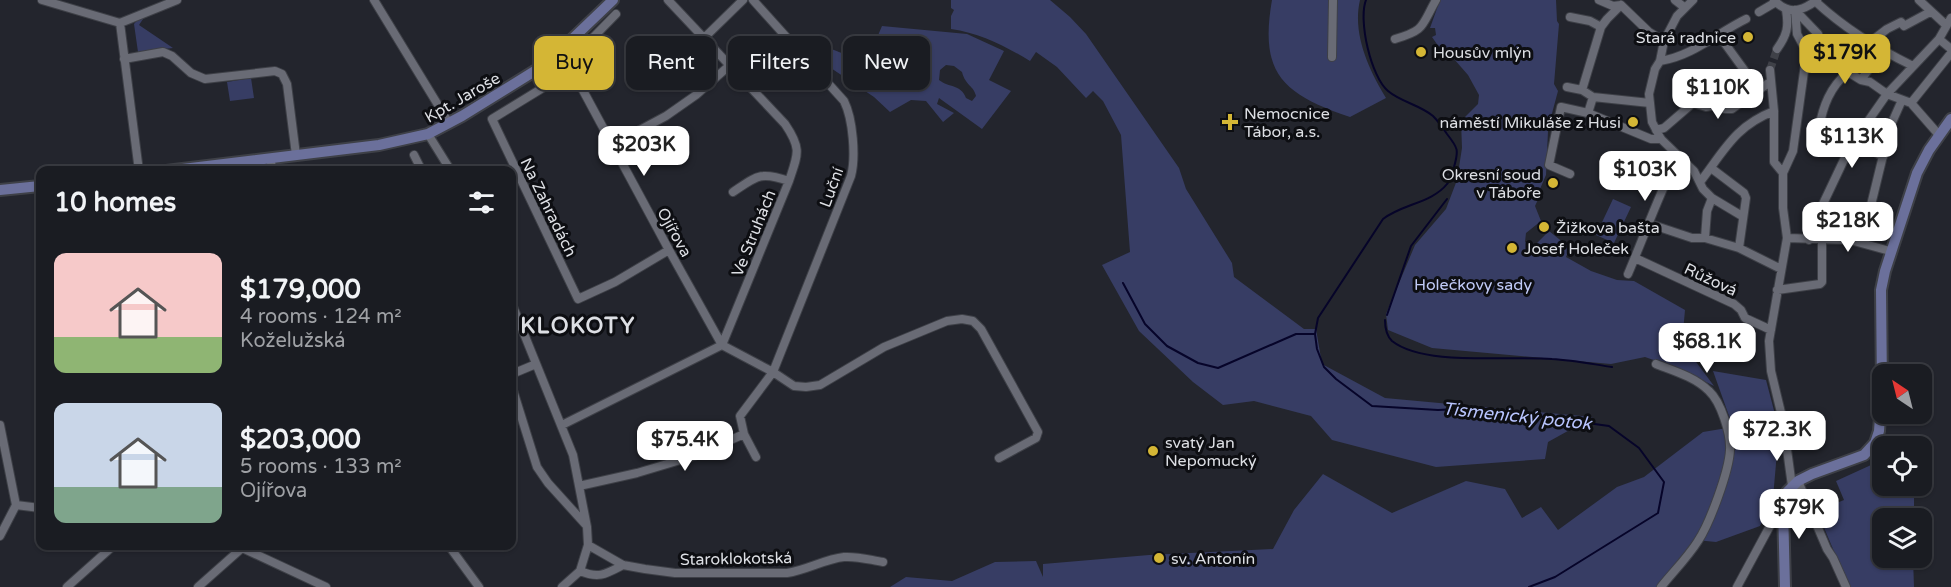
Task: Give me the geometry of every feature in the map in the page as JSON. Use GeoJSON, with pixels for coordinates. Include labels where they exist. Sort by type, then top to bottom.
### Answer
{"type":"FeatureCollection","features":[{"type":"Feature","properties":{"kind":"street"},"geometry":{"type":"LineString","coordinates":[[42,0],[120,23],[177,0]]}},
{"type":"Feature","properties":{"kind":"street"},"geometry":{"type":"LineString","coordinates":[[374,0],[449,123]]}},
{"type":"Feature","properties":{"kind":"street","name":"Kpt. Jaroše"},"geometry":{"type":"LineString","coordinates":[[206,166],[395,142],[428,134],[546,64],[613,0]]}},
{"type":"Feature","properties":{"kind":"street","name":"Ve Struhách"},"geometry":{"type":"LineString","coordinates":[[668,0],[702,36]]}},
{"type":"Feature","properties":{"kind":"street"},"geometry":{"type":"LineString","coordinates":[[706,36],[743,0]]}},
{"type":"Feature","properties":{"kind":"street","name":"Luční"},"geometry":{"type":"LineString","coordinates":[[744,434],[740,416],[773,372],[854,164],[849,110],[844,101],[753,0]]}},
{"type":"Feature","properties":{"kind":"street"},"geometry":{"type":"LineString","coordinates":[[1332,57],[1333,0]]}},
{"type":"Feature","properties":{"kind":"street"},"geometry":{"type":"LineString","coordinates":[[1395,39],[1416,32],[1428,18],[1436,0]]}},
{"type":"Feature","properties":{"kind":"street"},"geometry":{"type":"LineString","coordinates":[[1599,0],[1613,6],[1621,6],[1649,32],[1664,41]]}},
{"type":"Feature","properties":{"kind":"street"},"geometry":{"type":"LineString","coordinates":[[1675,0],[1684,7]]}},
{"type":"Feature","properties":{"kind":"street"},"geometry":{"type":"LineString","coordinates":[[1693,0],[1684,7],[1671,24],[1664,41],[1649,94],[1652,122],[1661,139],[1694,171],[1703,189],[1712,198],[1742,216]]}},
{"type":"Feature","properties":{"kind":"street"},"geometry":{"type":"LineString","coordinates":[[1809,240],[1855,139],[1887,94],[1939,39],[1949,22],[1930,12],[1919,0]]}},
{"type":"Feature","properties":{"kind":"street"},"geometry":{"type":"LineString","coordinates":[[1759,12],[1775,1],[1786,10],[1796,10],[1816,1],[1845,26],[1882,51],[1913,66]]}},
{"type":"Feature","properties":{"kind":"street"},"geometry":{"type":"LineString","coordinates":[[1582,90],[1601,27],[1621,6]]}},
{"type":"Feature","properties":{"kind":"street"},"geometry":{"type":"LineString","coordinates":[[1777,49],[1787,34],[1786,10]]}},
{"type":"Feature","properties":{"kind":"street"},"geometry":{"type":"LineString","coordinates":[[1796,10],[1818,34]]}},
{"type":"Feature","properties":{"kind":"street"},"geometry":{"type":"LineString","coordinates":[[1783,421],[1769,354],[1777,290],[1787,238],[1783,208],[1783,173],[1793,151],[1806,57],[1797,34],[1796,10]]}},
{"type":"Feature","properties":{"kind":"street"},"geometry":{"type":"LineString","coordinates":[[1870,42],[1896,23],[1901,22],[1904,26],[1930,12]]}},
{"type":"Feature","properties":{"kind":"street"},"geometry":{"type":"LineString","coordinates":[[595,36],[616,14]]}},
{"type":"Feature","properties":{"kind":"street"},"geometry":{"type":"LineString","coordinates":[[1570,17],[1590,21],[1601,27]]}},
{"type":"Feature","properties":{"kind":"street"},"geometry":{"type":"LineString","coordinates":[[1660,61],[1682,56],[1746,18]]}},
{"type":"Feature","properties":{"kind":"street"},"geometry":{"type":"LineString","coordinates":[[120,23],[138,166]]}},
{"type":"Feature","properties":{"kind":"street"},"geometry":{"type":"LineString","coordinates":[[1718,34],[1758,89]]}},
{"type":"Feature","properties":{"kind":"street"},"geometry":{"type":"LineString","coordinates":[[1911,103],[1951,51],[1939,39]]}},
{"type":"Feature","properties":{"kind":"street"},"geometry":{"type":"LineString","coordinates":[[1829,47],[1848,72],[1861,80],[1870,82],[1887,94],[1911,103],[1939,135]]}},
{"type":"Feature","properties":{"kind":"street","name":"Ve Struhách"},"geometry":{"type":"LineString","coordinates":[[716,50],[728,63]]}},
{"type":"Feature","properties":{"kind":"street"},"geometry":{"type":"LineString","coordinates":[[1861,80],[1882,51]]}},
{"type":"Feature","properties":{"kind":"street"},"geometry":{"type":"LineString","coordinates":[[124,59],[163,52],[172,56],[190,73],[205,79],[276,71],[282,74],[287,84],[296,155]]}},
{"type":"Feature","properties":{"kind":"street"},"geometry":{"type":"LineString","coordinates":[[612,145],[666,116],[696,95],[728,67]]}},
{"type":"Feature","properties":{"kind":"street"},"geometry":{"type":"LineString","coordinates":[[1770,70],[1774,111],[1774,162],[1783,173]]}},
{"type":"Feature","properties":{"kind":"street"},"geometry":{"type":"LineString","coordinates":[[1848,72],[1831,91],[1821,114],[1819,128],[1850,147]]}},
{"type":"Feature","properties":{"kind":"street"},"geometry":{"type":"LineString","coordinates":[[1656,130],[1664,128],[1693,102],[1706,107],[1716,105],[1727,110],[1732,109],[1770,82]]}},
{"type":"Feature","properties":{"kind":"street"},"geometry":{"type":"LineString","coordinates":[[1567,87],[1582,90],[1593,97],[1650,103]]}},
{"type":"Feature","properties":{"kind":"street","name":"Na Zahradách"},"geometry":{"type":"LineString","coordinates":[[514,166],[492,119],[539,90]]}},
{"type":"Feature","properties":{"kind":"street","name":"Ojířova"},"geometry":{"type":"LineString","coordinates":[[583,90],[722,345]]}},
{"type":"Feature","properties":{"kind":"street","name":"Ve Struhách"},"geometry":{"type":"LineString","coordinates":[[722,345],[798,154],[796,139],[753,90]]}},
{"type":"Feature","properties":{"kind":"street"},"geometry":{"type":"LineString","coordinates":[[1588,113],[1593,97]]}},
{"type":"Feature","properties":{"kind":"street"},"geometry":{"type":"LineString","coordinates":[[1862,242],[1890,127],[1902,100]]}},
{"type":"Feature","properties":{"kind":"street"},"geometry":{"type":"LineString","coordinates":[[1570,174],[1549,165],[1561,107],[1588,113],[1651,139],[1661,139]]}},
{"type":"Feature","properties":{"kind":"street"},"geometry":{"type":"LineString","coordinates":[[1700,182],[1733,137],[1774,111]]}},
{"type":"Feature","properties":{"kind":"street"},"geometry":{"type":"LineString","coordinates":[[1785,587],[1783,507],[1785,495],[1795,483],[1812,474],[1856,460],[1866,454],[1875,443],[1879,431],[1882,390],[1881,290],[1890,251],[1910,188],[1929,150],[1951,119]]}},
{"type":"Feature","properties":{"kind":"street"},"geometry":{"type":"LineString","coordinates":[[428,134],[449,166]]}},
{"type":"Feature","properties":{"kind":"street"},"geometry":{"type":"LineString","coordinates":[[1855,139],[1883,157]]}},
{"type":"Feature","properties":{"kind":"street"},"geometry":{"type":"LineString","coordinates":[[1628,274],[1650,224],[1676,154]]}},
{"type":"Feature","properties":{"kind":"street"},"geometry":{"type":"LineString","coordinates":[[414,155],[420,166]]}},
{"type":"Feature","properties":{"kind":"street"},"geometry":{"type":"LineString","coordinates":[[270,158],[272,166]]}},
{"type":"Feature","properties":{"kind":"street"},"geometry":{"type":"LineString","coordinates":[[1711,168],[1744,193],[1746,198],[1739,248]]}},
{"type":"Feature","properties":{"kind":"street","name":"Na Zahradách"},"geometry":{"type":"LineString","coordinates":[[516,169],[578,299],[615,282],[669,250]]}},
{"type":"Feature","properties":{"kind":"street"},"geometry":{"type":"LineString","coordinates":[[733,192],[754,178],[765,174],[789,181]]}},
{"type":"Feature","properties":{"kind":"street"},"geometry":{"type":"LineString","coordinates":[[0,190],[36,186]]}},
{"type":"Feature","properties":{"kind":"street"},"geometry":{"type":"LineString","coordinates":[[1705,238],[1707,211],[1712,198]]}},
{"type":"Feature","properties":{"kind":"street"},"geometry":{"type":"LineString","coordinates":[[1650,224],[1692,238],[1705,238],[1739,248],[1781,269]]}},
{"type":"Feature","properties":{"kind":"street"},"geometry":{"type":"LineString","coordinates":[[1787,238],[1862,242],[1890,251]]}},
{"type":"Feature","properties":{"kind":"street"},"geometry":{"type":"LineString","coordinates":[[1777,290],[1822,282],[1822,240]]}},
{"type":"Feature","properties":{"kind":"street","name":"Růžová"},"geometry":{"type":"LineString","coordinates":[[1635,258],[1734,304],[1742,310],[1745,318],[1771,330]]}},
{"type":"Feature","properties":{"kind":"street"},"geometry":{"type":"LineString","coordinates":[[516,314],[573,455],[587,527],[588,545],[580,571],[562,587]]}},
{"type":"Feature","properties":{"kind":"street"},"geometry":{"type":"LineString","coordinates":[[562,425],[722,345],[794,386],[806,387],[820,384],[884,347],[947,321],[962,319],[973,321],[981,329],[1038,432],[1036,438],[999,458]]}},
{"type":"Feature","properties":{"kind":"street"},"geometry":{"type":"LineString","coordinates":[[516,372],[536,364]]}},
{"type":"Feature","properties":{"kind":"street"},"geometry":{"type":"LineString","coordinates":[[1656,364],[1689,377],[1710,391],[1725,419],[1730,449],[1724,478],[1709,520],[1698,542],[1661,587]]}},
{"type":"Feature","properties":{"kind":"street"},"geometry":{"type":"LineString","coordinates":[[516,400],[537,466],[548,483],[587,527]]}},
{"type":"Feature","properties":{"kind":"street"},"geometry":{"type":"LineString","coordinates":[[0,425],[16,505],[0,536]]}},
{"type":"Feature","properties":{"kind":"street"},"geometry":{"type":"LineString","coordinates":[[579,486],[638,473],[697,455],[744,434],[756,457]]}},
{"type":"Feature","properties":{"kind":"street"},"geometry":{"type":"LineString","coordinates":[[1785,435],[1795,483],[1846,587]]}},
{"type":"Feature","properties":{"kind":"street"},"geometry":{"type":"LineString","coordinates":[[16,505],[36,508]]}},
{"type":"Feature","properties":{"kind":"street"},"geometry":{"type":"LineString","coordinates":[[1737,587],[1771,524],[1783,507]]}},
{"type":"Feature","properties":{"kind":"street","name":"Staroklokotská"},"geometry":{"type":"LineString","coordinates":[[588,545],[623,565],[675,573],[788,573],[842,557],[858,557],[884,562]]}},
{"type":"Feature","properties":{"kind":"street"},"geometry":{"type":"LineString","coordinates":[[67,587],[109,550]]}},
{"type":"Feature","properties":{"kind":"street"},"geometry":{"type":"LineString","coordinates":[[198,587],[237,550]]}},
{"type":"Feature","properties":{"kind":"street"},"geometry":{"type":"LineString","coordinates":[[246,550],[326,587]]}},
{"type":"Feature","properties":{"kind":"street"},"geometry":{"type":"LineString","coordinates":[[452,550],[479,587]]}},
{"type":"Feature","properties":{"kind":"street","name":"Staroklokotská"},"geometry":{"type":"LineString","coordinates":[[580,571],[593,576],[607,574],[623,565]]}},
{"type":"Feature","properties":{"kind":"green space"},"geometry":{"type":"Polygon","coordinates":[[[951,0],[1050,0],[1070,17],[1086,34],[1179,168],[1186,189],[1232,263],[1234,277],[1304,329],[1316,329],[1322,364],[1385,398],[1593,417],[1548,442],[1545,459],[1436,467],[1332,440],[1311,416],[1254,401],[1223,405],[1193,382],[1139,331],[1102,265],[1130,252],[1121,135],[1103,101],[1093,91],[1086,98],[1057,67],[1036,52],[1030,61],[992,41],[951,29],[951,16],[954,10],[951,8],[951,0]]]}},
{"type":"Feature","properties":{"kind":"green space"},"geometry":{"type":"Polygon","coordinates":[[[1272,0],[1360,0],[1358,26],[1360,39],[1368,64],[1386,98],[1350,117],[1308,99],[1292,89],[1281,78],[1273,63],[1269,46],[1272,0]]]}},
{"type":"Feature","properties":{"kind":"green space","name":"Holečkovy sady"},"geometry":{"type":"Polygon","coordinates":[[[1440,0],[1556,0],[1559,24],[1554,84],[1558,91],[1551,117],[1541,120],[1541,126],[1548,131],[1546,175],[1535,206],[1541,221],[1526,233],[1525,242],[1534,246],[1549,231],[1570,248],[1566,257],[1591,271],[1617,280],[1634,281],[1685,310],[1682,343],[1714,386],[1682,370],[1645,357],[1611,364],[1432,348],[1388,330],[1386,314],[1415,245],[1446,209],[1457,180],[1462,148],[1461,121],[1478,104],[1479,95],[1468,75],[1454,59],[1441,50],[1432,37],[1436,35],[1435,28],[1430,28],[1440,0]]]}},
{"type":"Feature","properties":{"kind":"green space"},"geometry":{"type":"Polygon","coordinates":[[[145,16],[139,25],[173,48],[138,52],[134,24],[139,18],[145,16]]]}},
{"type":"Feature","properties":{"kind":"green space"},"geometry":{"type":"Polygon","coordinates":[[[882,26],[967,34],[1004,51],[989,80],[1011,91],[982,129],[939,98],[937,104],[954,113],[943,122],[926,101],[911,100],[890,112],[864,90],[930,90],[930,36],[878,36],[882,26]],[[946,65],[940,70],[939,80],[958,88],[966,98],[972,101],[976,96],[975,93],[962,72],[954,66],[946,65]]]}},
{"type":"Feature","properties":{"kind":"green space"},"geometry":{"type":"Polygon","coordinates":[[[831,49],[843,54],[843,76],[831,68],[831,49]]]}},
{"type":"Feature","properties":{"kind":"green space"},"geometry":{"type":"Polygon","coordinates":[[[251,78],[254,98],[230,101],[227,82],[251,78]]]}},
{"type":"Feature","properties":{"kind":"green space"},"geometry":{"type":"Polygon","coordinates":[[[1613,199],[1631,207],[1614,243],[1596,235],[1613,199]]]}},
{"type":"Feature","properties":{"kind":"green space"},"geometry":{"type":"Polygon","coordinates":[[[1713,371],[1766,380],[1777,422],[1773,498],[1760,526],[1716,542],[1696,540],[1657,587],[890,587],[906,577],[952,581],[995,562],[1036,561],[1043,577],[1043,564],[1149,555],[1273,549],[1294,510],[1323,474],[1392,513],[1466,481],[1505,489],[1522,518],[1541,507],[1558,530],[1617,487],[1644,477],[1703,432],[1733,427],[1713,371]]]}},
{"type":"Feature","properties":{"kind":"green space"},"geometry":{"type":"Polygon","coordinates":[[[1872,465],[1872,496],[1914,496],[1914,508],[1872,508],[1872,568],[1913,568],[1914,587],[1849,587],[1817,511],[1844,500],[1836,481],[1872,465]]]}},
{"type":"Feature","properties":{"kind":"waterway","name":"Tismenický potok"},"geometry":{"type":"LineString","coordinates":[[1366,0],[1365,34],[1376,74],[1393,95],[1433,116],[1453,143],[1457,157],[1450,180],[1441,190],[1383,219],[1318,318],[1315,334],[1317,349],[1324,367],[1372,406],[1438,410],[1478,408],[1609,426],[1639,448],[1664,482],[1658,513],[1555,577],[1529,587]]}},
{"type":"Feature","properties":{"kind":"waterway"},"geometry":{"type":"LineString","coordinates":[[1387,315],[1411,246],[1447,199]]}},
{"type":"Feature","properties":{"kind":"waterway"},"geometry":{"type":"LineString","coordinates":[[1123,283],[1145,324],[1167,346],[1198,363],[1218,368],[1296,334],[1315,334]]}},
{"type":"Feature","properties":{"kind":"waterway"},"geometry":{"type":"LineString","coordinates":[[1385,320],[1386,331],[1392,341],[1407,349],[1425,354],[1469,358],[1534,358],[1612,367]]}},
{"type":"Feature","properties":{"kind":"tunnel"},"geometry":{"type":"LineString","coordinates":[[1818,34],[1829,47]]}},
{"type":"Feature","properties":{"kind":"tunnel"},"geometry":{"type":"LineString","coordinates":[[1770,70],[1777,49]]}},
{"type":"Feature","properties":{"kind":"place","name":"Stará radnice"},"geometry":{"type":"Point","coordinates":[1748,37]}},
{"type":"Feature","properties":{"kind":"place","name":"Housův mlýn"},"geometry":{"type":"Point","coordinates":[1421,52]}},
{"type":"Feature","properties":{"kind":"place","name":"Nemocnice Tábor, a.s."},"geometry":{"type":"Point","coordinates":[1230,122]}},
{"type":"Feature","properties":{"kind":"place","name":"náměstí Mikuláše z Husi"},"geometry":{"type":"Point","coordinates":[1633,122]}},
{"type":"Feature","properties":{"kind":"place","name":"Okresní soud v Táboře"},"geometry":{"type":"Point","coordinates":[1553,183]}},
{"type":"Feature","properties":{"kind":"place","name":"Žižkova bašta"},"geometry":{"type":"Point","coordinates":[1544,227]}},
{"type":"Feature","properties":{"kind":"place","name":"Josef Holeček"},"geometry":{"type":"Point","coordinates":[1512,248]}},
{"type":"Feature","properties":{"kind":"place","name":"svatý Jan Nepomucký"},"geometry":{"type":"Point","coordinates":[1153,451]}},
{"type":"Feature","properties":{"kind":"place","name":"sv. Antonín"},"geometry":{"type":"Point","coordinates":[1159,558]}},
{"type":"Feature","properties":{"kind":"district","name":"KLOKOTY"},"geometry":{"type":"Point","coordinates":[578,325]}}]}
